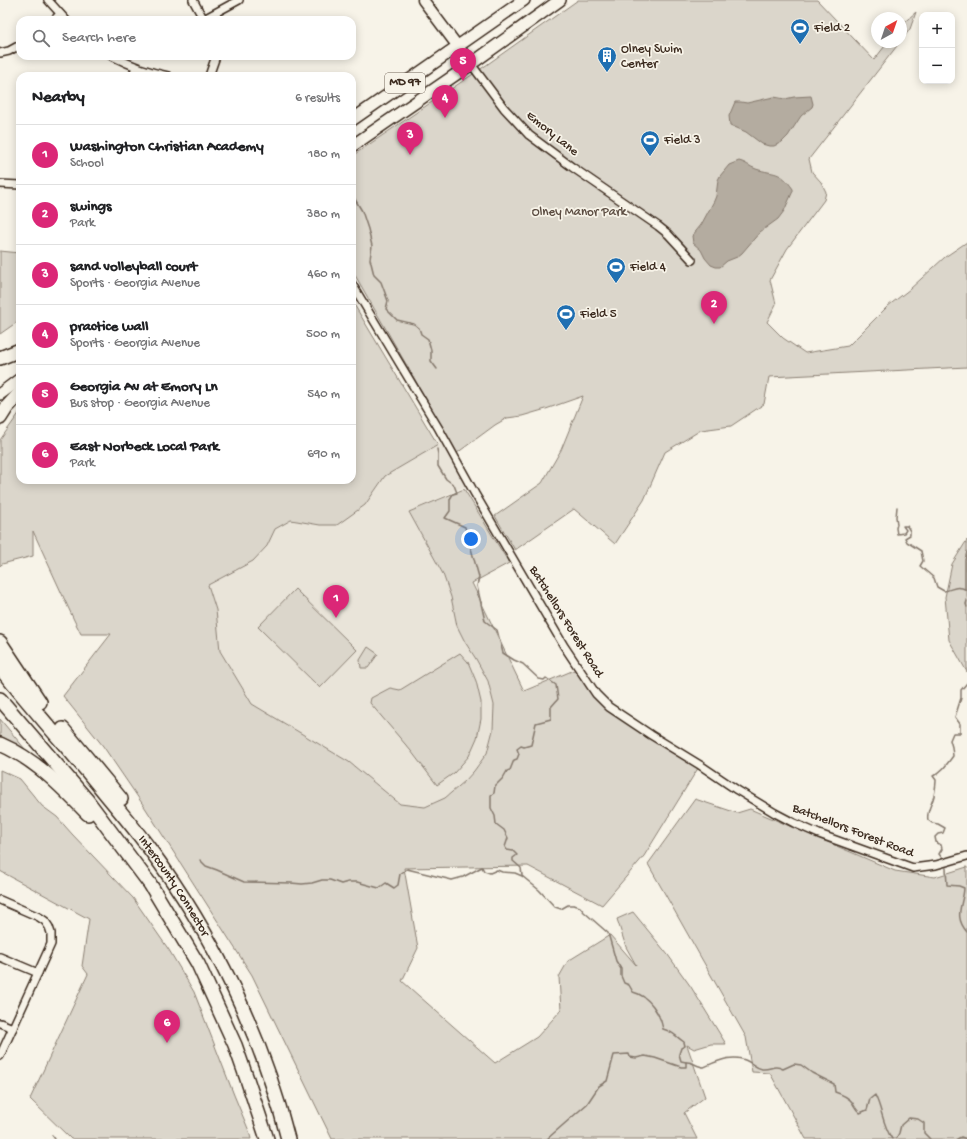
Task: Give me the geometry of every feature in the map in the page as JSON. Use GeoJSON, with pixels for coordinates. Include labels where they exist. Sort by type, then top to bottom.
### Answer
{"type":"FeatureCollection","features":[{"type":"Feature","properties":{"kind":"highway"},"geometry":{"type":"LineString","coordinates":[[0,358],[16,352]]}},
{"type":"Feature","properties":{"kind":"highway"},"geometry":{"type":"LineString","coordinates":[[0,418],[16,397]]}},
{"type":"Feature","properties":{"kind":"highway"},"geometry":{"type":"LineString","coordinates":[[0,642],[40,702]]}},
{"type":"Feature","properties":{"kind":"highway"},"geometry":{"type":"LineString","coordinates":[[0,655],[129,808],[158,846],[192,897],[214,935],[247,1001],[269,1056],[269,1073]]}},
{"type":"Feature","properties":{"kind":"highway","name":"Intercounty Connector"},"geometry":{"type":"LineString","coordinates":[[0,668],[118,808],[149,848],[177,889],[202,930],[235,992],[269,1073],[288,1139]]}},
{"type":"Feature","properties":{"kind":"highway","name":"Intercounty Connector"},"geometry":{"type":"LineString","coordinates":[[0,699],[87,800],[150,884],[198,964],[235,1045],[267,1139]]}},
{"type":"Feature","properties":{"kind":"highway"},"geometry":{"type":"LineString","coordinates":[[0,744],[10,748],[32,763],[62,787],[136,865]]}},
{"type":"Feature","properties":{"kind":"main road","name":"MD 97"},"geometry":{"type":"LineString","coordinates":[[356,117],[524,0]]}},
{"type":"Feature","properties":{"kind":"main road","name":"MD 97"},"geometry":{"type":"LineString","coordinates":[[356,143],[560,0]]}},
{"type":"Feature","properties":{"kind":"main road"},"geometry":{"type":"LineString","coordinates":[[0,364],[16,353]]}},
{"type":"Feature","properties":{"kind":"main road"},"geometry":{"type":"LineString","coordinates":[[0,394],[16,382]]}},
{"type":"Feature","properties":{"kind":"street"},"geometry":{"type":"LineString","coordinates":[[48,0],[60,14]]}},
{"type":"Feature","properties":{"kind":"street"},"geometry":{"type":"LineString","coordinates":[[193,0],[202,16]]}},
{"type":"Feature","properties":{"kind":"street"},"geometry":{"type":"LineString","coordinates":[[210,16],[239,0]]}},
{"type":"Feature","properties":{"kind":"street","name":"Emory Lane"},"geometry":{"type":"LineString","coordinates":[[423,0],[504,108],[529,135],[572,167],[658,226],[668,234],[692,260]]}},
{"type":"Feature","properties":{"kind":"street"},"geometry":{"type":"LineString","coordinates":[[0,54],[16,47]]}},
{"type":"Feature","properties":{"kind":"street"},"geometry":{"type":"LineString","coordinates":[[120,60],[148,72]]}},
{"type":"Feature","properties":{"kind":"street"},"geometry":{"type":"LineString","coordinates":[[210,72],[215,60]]}},
{"type":"Feature","properties":{"kind":"street"},"geometry":{"type":"LineString","coordinates":[[134,72],[136,68]]}},
{"type":"Feature","properties":{"kind":"street"},"geometry":{"type":"LineString","coordinates":[[0,184],[16,185]]}},
{"type":"Feature","properties":{"kind":"street","name":"Batchellors Forest Road"},"geometry":{"type":"LineString","coordinates":[[356,291],[439,429],[475,494],[564,646],[596,694],[609,707],[775,813],[819,834],[913,868],[936,865],[967,856]]}},
{"type":"Feature","properties":{"kind":"street"},"geometry":{"type":"LineString","coordinates":[[0,900],[43,919],[49,927],[51,934],[51,944],[0,1056]]}},
{"type":"Feature","properties":{"kind":"street"},"geometry":{"type":"LineString","coordinates":[[0,957],[38,973]]}},
{"type":"Feature","properties":{"kind":"street"},"geometry":{"type":"LineString","coordinates":[[0,1022],[13,1028]]}},
{"type":"Feature","properties":{"kind":"shaded area"},"geometry":{"type":"Polygon","coordinates":[[[811,96],[813,104],[812,107],[801,116],[788,136],[782,142],[774,146],[762,144],[746,132],[730,125],[729,116],[735,102],[747,103],[774,97],[785,99],[811,96]]]}},
{"type":"Feature","properties":{"kind":"shaded area"},"geometry":{"type":"Polygon","coordinates":[[[739,161],[756,169],[781,176],[793,189],[793,191],[784,211],[778,219],[760,232],[737,257],[727,261],[720,267],[716,267],[711,265],[701,250],[693,243],[692,236],[701,225],[714,201],[720,176],[729,165],[739,161]]]}},
{"type":"Feature","properties":{"kind":"shaded area"},"geometry":{"type":"Polygon","coordinates":[[[441,443],[466,486],[409,512],[443,574],[451,597],[457,626],[488,681],[494,705],[493,730],[487,753],[474,771],[445,798],[425,807],[400,804],[349,762],[252,704],[220,651],[216,610],[208,585],[253,561],[267,546],[275,529],[291,520],[320,525],[365,505],[385,476],[441,443]]]}},
{"type":"Feature","properties":{"kind":"green space","name":"Olney Manor Park"},"geometry":{"type":"Polygon","coordinates":[[[578,0],[817,0],[874,60],[883,48],[895,48],[809,159],[812,172],[821,182],[826,192],[824,200],[787,249],[770,280],[776,304],[767,322],[783,338],[805,353],[848,346],[888,306],[910,289],[945,257],[967,242],[967,367],[769,377],[764,404],[731,426],[701,430],[665,452],[644,500],[615,544],[574,509],[515,550],[495,516],[542,483],[561,450],[583,396],[522,416],[507,418],[457,453],[356,277],[356,153],[485,66],[578,0]]]}},
{"type":"Feature","properties":{"kind":"green space"},"geometry":{"type":"Polygon","coordinates":[[[916,12],[907,33],[907,20],[916,12]]]}},
{"type":"Feature","properties":{"kind":"green space"},"geometry":{"type":"Polygon","coordinates":[[[0,251],[16,253],[16,323],[0,334],[0,251]]]}},
{"type":"Feature","properties":{"kind":"green space"},"geometry":{"type":"Polygon","coordinates":[[[356,308],[438,445],[385,476],[365,505],[337,525],[320,525],[291,520],[275,529],[267,546],[253,561],[208,585],[216,610],[220,651],[252,704],[349,762],[400,804],[425,807],[445,798],[465,781],[487,753],[493,730],[494,705],[488,681],[457,626],[451,597],[443,574],[409,512],[464,489],[509,563],[472,583],[524,691],[579,668],[609,707],[700,765],[644,856],[602,905],[528,866],[404,868],[418,948],[402,981],[495,1063],[537,1037],[561,1010],[559,977],[568,961],[610,935],[636,965],[626,947],[617,919],[633,912],[668,955],[691,987],[726,1044],[711,1044],[694,1049],[687,1045],[705,1097],[684,1113],[697,1139],[332,1139],[252,975],[146,809],[103,746],[63,696],[111,634],[81,634],[33,531],[33,556],[2,564],[0,566],[0,440],[16,418],[16,484],[356,484],[356,308]]]}},
{"type":"Feature","properties":{"kind":"green space"},"geometry":{"type":"Polygon","coordinates":[[[967,540],[967,672],[949,640],[945,597],[952,564],[967,540]]]}},
{"type":"Feature","properties":{"kind":"green space"},"geometry":{"type":"Polygon","coordinates":[[[295,589],[357,650],[320,688],[258,627],[295,589]]]}},
{"type":"Feature","properties":{"kind":"green space"},"geometry":{"type":"Polygon","coordinates":[[[368,647],[378,654],[368,668],[361,668],[360,660],[368,647]]]}},
{"type":"Feature","properties":{"kind":"green space"},"geometry":{"type":"Polygon","coordinates":[[[460,653],[468,662],[476,681],[481,702],[481,719],[477,738],[469,756],[454,773],[437,785],[411,751],[370,703],[371,698],[390,688],[400,690],[460,653]]]}},
{"type":"Feature","properties":{"kind":"green space"},"geometry":{"type":"Polygon","coordinates":[[[0,719],[25,749],[0,736],[0,719]]]}},
{"type":"Feature","properties":{"kind":"green space"},"geometry":{"type":"Polygon","coordinates":[[[0,770],[20,779],[42,806],[57,817],[133,898],[169,950],[194,992],[251,1139],[71,1139],[30,1099],[88,974],[82,966],[89,919],[0,871],[0,770]]]}},
{"type":"Feature","properties":{"kind":"green space"},"geometry":{"type":"Polygon","coordinates":[[[695,799],[737,813],[750,809],[895,871],[935,877],[967,867],[967,1139],[806,1139],[770,1073],[752,1072],[746,1037],[648,864],[695,799]]]}},
{"type":"Feature","properties":{"kind":"waterway"},"geometry":{"type":"LineString","coordinates":[[356,201],[362,211],[368,229],[372,246],[370,259],[374,275],[381,282],[388,301],[386,309],[397,320],[414,324],[419,328],[421,334],[428,339],[431,350],[431,361],[437,369]]}},
{"type":"Feature","properties":{"kind":"waterway"},"geometry":{"type":"LineString","coordinates":[[437,449],[438,466],[446,479],[454,485],[457,493],[453,494],[450,499],[450,511],[445,518],[465,527],[479,577],[477,586],[485,621],[497,630],[503,653],[523,664],[539,679],[544,680],[546,678],[556,685],[558,699],[551,707],[551,719],[536,723],[531,745],[524,747],[521,746],[517,749],[519,754],[517,759],[514,760],[510,770],[507,771],[503,778],[495,786],[494,793],[491,795],[491,808],[495,816],[496,824],[504,830],[508,838],[505,847],[507,850],[513,851],[517,855],[513,858],[513,861],[521,868],[522,875]]}},
{"type":"Feature","properties":{"kind":"waterway"},"geometry":{"type":"LineString","coordinates":[[897,507],[897,534],[904,533],[906,530],[903,526],[907,526],[910,531],[910,535],[905,538],[907,542],[921,551],[923,561],[920,566],[934,578],[937,587],[944,591],[955,588],[967,590]]}},
{"type":"Feature","properties":{"kind":"waterway"},"geometry":{"type":"LineString","coordinates":[[965,589],[965,560],[967,552]]}},
{"type":"Feature","properties":{"kind":"waterway"},"geometry":{"type":"LineString","coordinates":[[967,601],[967,607]]}},
{"type":"Feature","properties":{"kind":"waterway"},"geometry":{"type":"LineString","coordinates":[[942,858],[939,854],[942,849],[941,845],[936,842],[935,837],[938,834],[943,833],[945,828],[928,820],[928,811],[934,796],[936,780],[933,776],[942,770],[953,756],[950,740],[953,733],[960,733],[960,724],[955,717],[961,698],[961,690],[967,683]]}},
{"type":"Feature","properties":{"kind":"waterway"},"geometry":{"type":"LineString","coordinates":[[200,860],[206,866],[244,882],[302,884],[330,880],[341,884],[357,882],[379,888],[386,883],[394,888],[398,885],[400,874],[407,869],[452,880],[463,877],[482,867],[484,871],[490,873],[497,870],[515,873],[522,876],[539,890],[555,907],[561,909],[568,905],[580,907],[608,933],[616,961],[621,969],[621,976],[624,983],[629,985],[633,992],[649,1001],[656,1011],[662,1023],[663,1029],[672,1033],[684,1042],[685,1046],[681,1048],[679,1054],[681,1061],[686,1062]]}},
{"type":"Feature","properties":{"kind":"waterway"},"geometry":{"type":"LineString","coordinates":[[946,868],[947,885],[964,888],[960,911],[960,921],[967,932]]}},
{"type":"Feature","properties":{"kind":"waterway"},"geometry":{"type":"LineString","coordinates":[[547,1139],[587,1104],[599,1086],[607,1081],[614,1055],[629,1054],[630,1057],[636,1058],[645,1056],[681,1067],[686,1067],[686,1062],[704,1067],[720,1060],[732,1058],[743,1059],[762,1069],[774,1067],[783,1069],[794,1064],[801,1065],[812,1073],[834,1084],[835,1092],[852,1102],[860,1113],[867,1110],[870,1099],[875,1095],[892,1139]]}},
{"type":"Feature","properties":{"kind":"waterway"},"geometry":{"type":"LineString","coordinates":[[896,1139],[901,1125],[909,1118],[918,1119],[924,1123],[924,1133],[930,1139]]}},
{"type":"Feature","properties":{"kind":"waterway"},"geometry":{"type":"LineString","coordinates":[[52,1135],[55,1139]]}},
{"type":"Feature","properties":{"kind":"waterway"},"geometry":{"type":"LineString","coordinates":[[957,1139],[961,1137],[967,1139]]}},
{"type":"Feature","properties":{"kind":"place","name":"Field 2"},"geometry":{"type":"Point","coordinates":[800,45]}},
{"type":"Feature","properties":{"kind":"place","name":"Olney Swim Center"},"geometry":{"type":"Point","coordinates":[607,73]}},
{"type":"Feature","properties":{"kind":"place","name":"Georgia Av at Emory Ln"},"geometry":{"type":"Point","coordinates":[463,81]}},
{"type":"Feature","properties":{"kind":"place","name":"practice wall"},"geometry":{"type":"Point","coordinates":[445,118]}},
{"type":"Feature","properties":{"kind":"place","name":"sand volleyball court"},"geometry":{"type":"Point","coordinates":[410,155]}},
{"type":"Feature","properties":{"kind":"place","name":"Field 3"},"geometry":{"type":"Point","coordinates":[650,157]}},
{"type":"Feature","properties":{"kind":"place","name":"Field 4"},"geometry":{"type":"Point","coordinates":[616,284]}},
{"type":"Feature","properties":{"kind":"place","name":"swings"},"geometry":{"type":"Point","coordinates":[714,324]}},
{"type":"Feature","properties":{"kind":"place","name":"Field 5"},"geometry":{"type":"Point","coordinates":[566,331]}},
{"type":"Feature","properties":{"kind":"place","name":"Washington Christian Academy"},"geometry":{"type":"Point","coordinates":[336,618]}},
{"type":"Feature","properties":{"kind":"place","name":"East Norbeck Local Park"},"geometry":{"type":"Point","coordinates":[167,1043]}}]}
